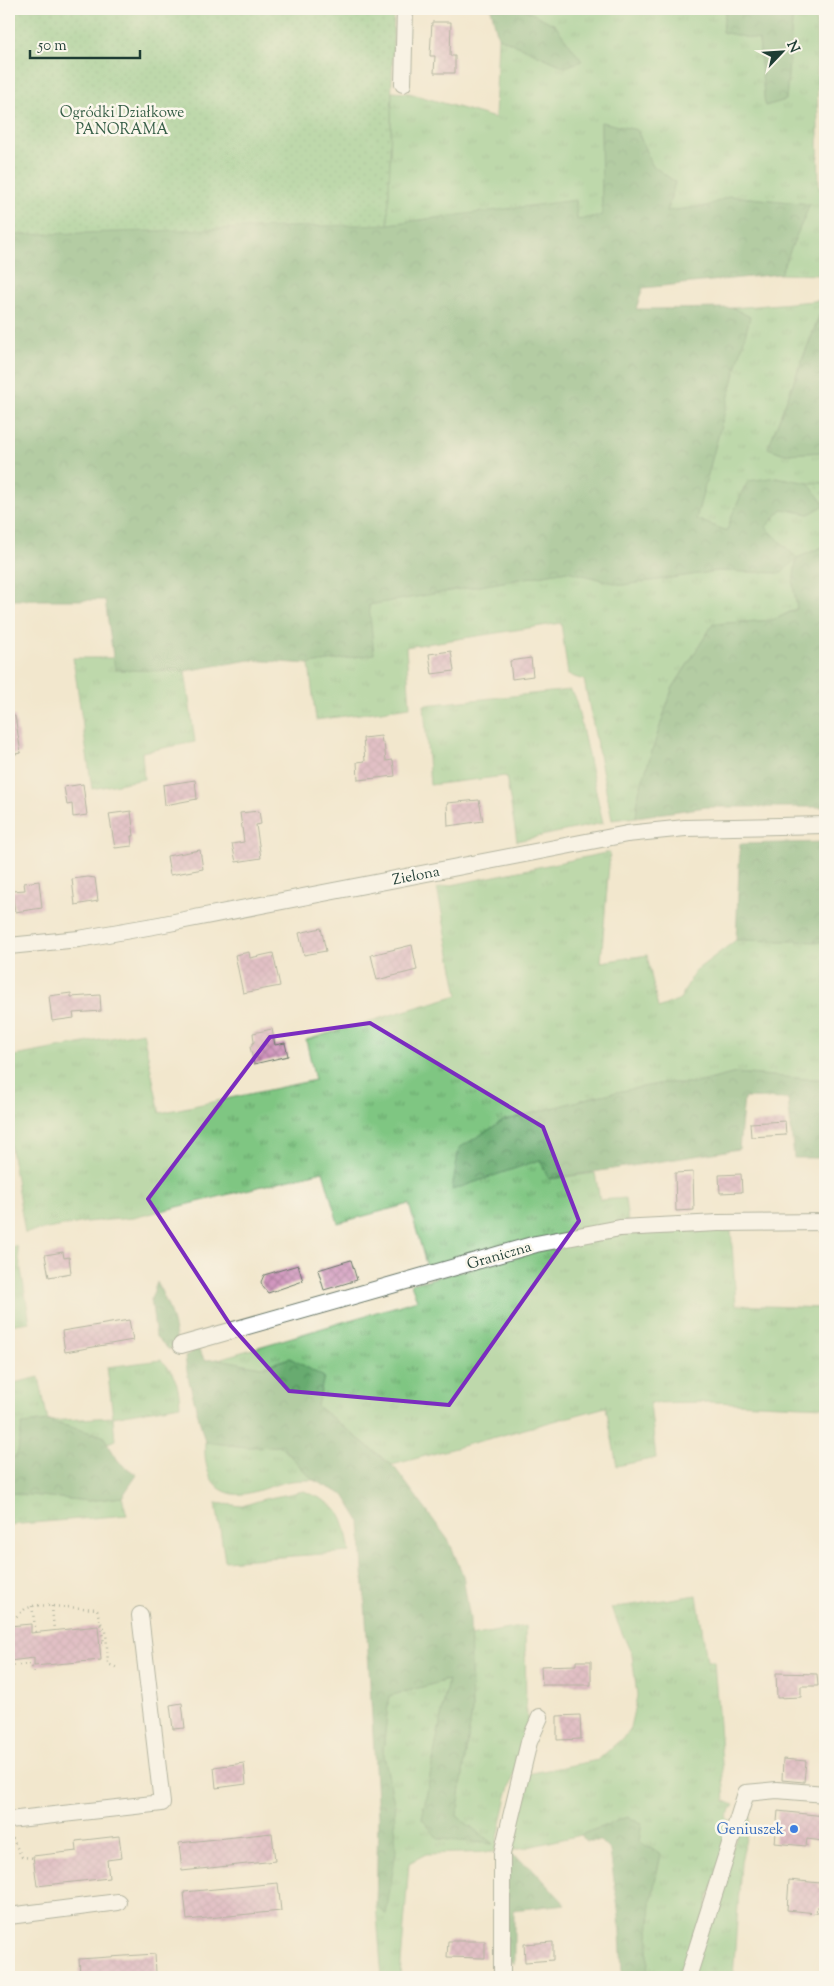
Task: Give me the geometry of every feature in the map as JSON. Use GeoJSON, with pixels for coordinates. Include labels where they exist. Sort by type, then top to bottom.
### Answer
{"type":"FeatureCollection","features":[{"type":"Feature","properties":{"kind":"street"},"geometry":{"type":"LineString","coordinates":[[403,84],[406,9]]}},
{"type":"Feature","properties":{"kind":"street","name":"Zielona"},"geometry":{"type":"LineString","coordinates":[[9,946],[79,939],[159,925],[627,834],[686,828],[825,825]]}},
{"type":"Feature","properties":{"kind":"street","name":"Graniczna"},"geometry":{"type":"LineString","coordinates":[[181,1345],[536,1244],[620,1228],[718,1223],[825,1222]]}},
{"type":"Feature","properties":{"kind":"street"},"geometry":{"type":"LineString","coordinates":[[9,1820],[162,1803],[140,1615]]}},
{"type":"Feature","properties":{"kind":"street"},"geometry":{"type":"LineString","coordinates":[[502,1977],[502,1854],[529,1742],[540,1717]]}},
{"type":"Feature","properties":{"kind":"street"},"geometry":{"type":"LineString","coordinates":[[688,1977],[746,1793],[777,1790],[825,1794]]}},
{"type":"Feature","properties":{"kind":"street"},"geometry":{"type":"LineString","coordinates":[[9,1916],[118,1902]]}},
{"type":"Feature","properties":{"kind":"path"},"geometry":{"type":"LineString","coordinates":[[32,1606],[36,1633]]}},
{"type":"Feature","properties":{"kind":"path"},"geometry":{"type":"LineString","coordinates":[[9,1623],[25,1609],[32,1606],[97,1609],[104,1643],[102,1643]]}},
{"type":"Feature","properties":{"kind":"path"},"geometry":{"type":"LineString","coordinates":[[52,1606],[54,1631]]}},
{"type":"Feature","properties":{"kind":"path"},"geometry":{"type":"LineString","coordinates":[[99,1620],[106,1631],[108,1664],[118,1668]]}},
{"type":"Feature","properties":{"kind":"path"},"geometry":{"type":"LineString","coordinates":[[9,1666],[31,1664],[35,1676]]}},
{"type":"Feature","properties":{"kind":"path"},"geometry":{"type":"LineString","coordinates":[[9,1833],[22,1856],[34,1858]]}},
{"type":"Feature","properties":{"kind":"highlighted area"},"geometry":{"type":"Polygon","coordinates":[[[370,1023],[543,1127],[579,1221],[449,1405],[289,1391],[231,1326],[148,1199],[270,1037],[370,1023]]]}},
{"type":"Feature","properties":{"kind":"green space","name":"Ogródki Działkowe PANORAMA"},"geometry":{"type":"Polygon","coordinates":[[[9,9],[394,9],[388,224],[9,235],[9,9]]]}},
{"type":"Feature","properties":{"kind":"green space"},"geometry":{"type":"Polygon","coordinates":[[[491,9],[524,9],[555,25],[582,61],[565,67],[498,37],[491,9]]]}},
{"type":"Feature","properties":{"kind":"green space"},"geometry":{"type":"Polygon","coordinates":[[[524,9],[726,9],[722,32],[759,40],[765,106],[786,100],[793,9],[816,9],[819,189],[825,188],[825,275],[780,274],[810,204],[730,196],[707,206],[667,211],[675,182],[652,165],[637,130],[601,122],[602,215],[577,220],[576,201],[388,224],[392,92],[409,93],[495,118],[498,37],[565,67],[555,25],[524,9]]]}},
{"type":"Feature","properties":{"kind":"green space"},"geometry":{"type":"Polygon","coordinates":[[[726,9],[793,9],[786,100],[765,106],[759,40],[722,32],[726,9]]]}},
{"type":"Feature","properties":{"kind":"green space"},"geometry":{"type":"Polygon","coordinates":[[[601,122],[637,130],[652,165],[675,182],[667,211],[707,206],[730,196],[810,204],[780,274],[643,288],[636,309],[733,308],[750,317],[696,519],[727,531],[731,517],[748,481],[776,477],[808,483],[825,505],[809,514],[782,509],[766,527],[797,558],[825,546],[825,807],[706,807],[636,817],[639,792],[672,689],[713,624],[773,620],[797,609],[793,584],[796,559],[782,573],[718,571],[623,585],[567,571],[369,605],[374,654],[309,664],[250,660],[185,671],[115,670],[105,600],[9,600],[9,235],[388,224],[576,200],[577,220],[602,215],[601,122]]]}},
{"type":"Feature","properties":{"kind":"green space"},"geometry":{"type":"Polygon","coordinates":[[[825,300],[768,448],[785,454],[825,452],[825,483],[808,483],[776,477],[744,487],[727,531],[696,519],[750,317],[733,308],[825,300]]]}},
{"type":"Feature","properties":{"kind":"green space"},"geometry":{"type":"Polygon","coordinates":[[[825,302],[825,452],[785,454],[768,448],[825,302]]]}},
{"type":"Feature","properties":{"kind":"green space"},"geometry":{"type":"Polygon","coordinates":[[[808,483],[825,483],[825,505],[808,483]]]}},
{"type":"Feature","properties":{"kind":"green space"},"geometry":{"type":"Polygon","coordinates":[[[825,505],[825,546],[797,558],[766,527],[782,509],[809,514],[825,505]]]}},
{"type":"Feature","properties":{"kind":"green space"},"geometry":{"type":"Polygon","coordinates":[[[797,558],[793,584],[797,608],[774,620],[713,624],[672,689],[639,792],[636,817],[612,820],[584,680],[568,675],[561,623],[406,647],[410,707],[316,720],[309,664],[374,654],[368,605],[567,571],[623,585],[718,571],[782,573],[797,558]]]}},
{"type":"Feature","properties":{"kind":"green space"},"geometry":{"type":"Polygon","coordinates":[[[73,658],[114,658],[116,670],[185,671],[195,742],[142,752],[144,779],[92,789],[73,658]]]}},
{"type":"Feature","properties":{"kind":"green space"},"geometry":{"type":"Polygon","coordinates":[[[570,690],[575,696],[603,823],[517,841],[506,776],[430,785],[424,705],[570,690]]]}},
{"type":"Feature","properties":{"kind":"green space"},"geometry":{"type":"Polygon","coordinates":[[[825,842],[825,942],[736,940],[740,844],[825,842]]]}},
{"type":"Feature","properties":{"kind":"green space"},"geometry":{"type":"Polygon","coordinates":[[[610,852],[601,962],[647,955],[658,1008],[680,999],[695,971],[736,940],[825,942],[825,1079],[736,1073],[697,1083],[663,1083],[597,1096],[503,1121],[541,1159],[549,1179],[595,1173],[600,1200],[625,1198],[628,1222],[428,1271],[409,1204],[338,1223],[323,1171],[133,1218],[86,1222],[25,1233],[9,1137],[9,1057],[143,1032],[160,1113],[315,1080],[306,1040],[458,995],[437,888],[610,852]]]}},
{"type":"Feature","properties":{"kind":"green space"},"geometry":{"type":"Polygon","coordinates":[[[736,1073],[825,1079],[825,1158],[794,1158],[788,1099],[744,1098],[739,1149],[549,1179],[540,1160],[452,1190],[459,1148],[503,1121],[597,1096],[663,1083],[697,1083],[736,1073]]]}},
{"type":"Feature","properties":{"kind":"green space"},"geometry":{"type":"Polygon","coordinates":[[[731,1228],[736,1305],[825,1308],[825,1407],[713,1402],[650,1403],[656,1458],[617,1466],[606,1407],[392,1465],[317,1406],[290,1358],[261,1367],[218,1359],[417,1300],[411,1284],[561,1245],[630,1233],[731,1228]]]}},
{"type":"Feature","properties":{"kind":"green space"},"geometry":{"type":"Polygon","coordinates":[[[17,1246],[30,1322],[9,1325],[9,1247],[17,1246]]]}},
{"type":"Feature","properties":{"kind":"green space"},"geometry":{"type":"Polygon","coordinates":[[[157,1282],[170,1311],[176,1335],[177,1343],[169,1350],[156,1337],[151,1299],[157,1282]]]}},
{"type":"Feature","properties":{"kind":"green space"},"geometry":{"type":"Polygon","coordinates":[[[197,1347],[205,1360],[218,1359],[261,1367],[290,1358],[324,1377],[317,1406],[395,1468],[449,1541],[463,1575],[470,1619],[472,1711],[457,1816],[493,1844],[438,1839],[422,1819],[448,1680],[389,1696],[383,1750],[394,1803],[396,1851],[386,1915],[376,1904],[378,1817],[360,1521],[344,1495],[313,1480],[281,1446],[247,1447],[205,1442],[188,1377],[185,1357],[197,1347]]]}},
{"type":"Feature","properties":{"kind":"green space"},"geometry":{"type":"Polygon","coordinates":[[[161,1360],[170,1369],[179,1392],[180,1405],[113,1417],[107,1367],[161,1360]]]}},
{"type":"Feature","properties":{"kind":"green space"},"geometry":{"type":"Polygon","coordinates":[[[9,1375],[10,1384],[39,1377],[48,1421],[23,1424],[18,1452],[9,1463],[9,1375]]]}},
{"type":"Feature","properties":{"kind":"green space"},"geometry":{"type":"Polygon","coordinates":[[[113,1417],[115,1440],[108,1443],[103,1436],[48,1421],[113,1417]]]}},
{"type":"Feature","properties":{"kind":"green space"},"geometry":{"type":"Polygon","coordinates":[[[48,1421],[103,1436],[119,1462],[137,1475],[122,1497],[89,1501],[11,1493],[9,1487],[9,1463],[18,1452],[22,1424],[48,1421]]]}},
{"type":"Feature","properties":{"kind":"green space"},"geometry":{"type":"Polygon","coordinates":[[[205,1442],[247,1447],[281,1446],[313,1480],[289,1481],[245,1494],[233,1494],[224,1491],[212,1481],[209,1474],[205,1458],[205,1442]]]}},
{"type":"Feature","properties":{"kind":"green space"},"geometry":{"type":"Polygon","coordinates":[[[9,1487],[11,1493],[89,1501],[122,1497],[127,1515],[9,1525],[9,1487]]]}},
{"type":"Feature","properties":{"kind":"green space"},"geometry":{"type":"Polygon","coordinates":[[[304,1491],[327,1502],[339,1513],[343,1520],[350,1552],[225,1561],[216,1503],[242,1506],[264,1499],[304,1491]]]}},
{"type":"Feature","properties":{"kind":"green space"},"geometry":{"type":"Polygon","coordinates":[[[697,1595],[707,1661],[714,1661],[725,1801],[734,1805],[726,1817],[732,1824],[684,1977],[647,1977],[651,1901],[661,1854],[639,1842],[628,1817],[580,1835],[507,1852],[522,1775],[598,1760],[629,1732],[637,1696],[632,1655],[611,1608],[697,1595]]]}},
{"type":"Feature","properties":{"kind":"green space"},"geometry":{"type":"Polygon","coordinates":[[[525,1626],[526,1712],[530,1725],[507,1796],[495,1852],[426,1854],[409,1863],[400,1977],[382,1977],[376,1904],[386,1914],[394,1803],[383,1750],[389,1696],[448,1680],[422,1819],[492,1843],[457,1816],[472,1711],[470,1636],[525,1626]]]}},
{"type":"Feature","properties":{"kind":"green space"},"geometry":{"type":"Polygon","coordinates":[[[628,1817],[642,1823],[639,1842],[661,1854],[651,1901],[647,1977],[625,1977],[622,1971],[619,1916],[610,1851],[600,1841],[587,1841],[580,1835],[628,1817]]]}},
{"type":"Feature","properties":{"kind":"green space"},"geometry":{"type":"Polygon","coordinates":[[[743,1817],[750,1818],[741,1863],[733,1977],[690,1977],[743,1817]]]}},
{"type":"Feature","properties":{"kind":"green space"},"geometry":{"type":"Polygon","coordinates":[[[507,1852],[533,1869],[565,1904],[514,1910],[514,1964],[506,1958],[507,1852]]]}},
{"type":"Feature","properties":{"kind":"building"},"geometry":{"type":"Polygon","coordinates":[[[432,22],[451,22],[450,56],[455,56],[455,73],[434,73],[435,56],[430,56],[432,22]]]}},
{"type":"Feature","properties":{"kind":"building"},"geometry":{"type":"Polygon","coordinates":[[[451,651],[454,671],[432,674],[429,654],[451,651]]]}},
{"type":"Feature","properties":{"kind":"building"},"geometry":{"type":"Polygon","coordinates":[[[531,658],[533,676],[512,679],[510,661],[531,658]]]}},
{"type":"Feature","properties":{"kind":"building"},"geometry":{"type":"Polygon","coordinates":[[[15,716],[21,753],[9,755],[9,717],[15,716]]]}},
{"type":"Feature","properties":{"kind":"building"},"geometry":{"type":"Polygon","coordinates":[[[381,736],[382,743],[384,743],[386,761],[393,760],[395,776],[358,780],[357,762],[365,761],[363,738],[381,736]]]}},
{"type":"Feature","properties":{"kind":"building"},"geometry":{"type":"Polygon","coordinates":[[[195,780],[197,799],[165,805],[163,785],[195,780]]]}},
{"type":"Feature","properties":{"kind":"building"},"geometry":{"type":"Polygon","coordinates":[[[83,784],[87,815],[73,817],[72,804],[67,805],[64,787],[83,784]]]}},
{"type":"Feature","properties":{"kind":"building"},"geometry":{"type":"Polygon","coordinates":[[[479,800],[483,821],[448,826],[447,803],[479,800]]]}},
{"type":"Feature","properties":{"kind":"building"},"geometry":{"type":"Polygon","coordinates":[[[131,811],[134,836],[131,836],[132,846],[115,848],[109,814],[131,811]]]}},
{"type":"Feature","properties":{"kind":"building"},"geometry":{"type":"Polygon","coordinates":[[[259,811],[261,824],[256,825],[261,858],[236,862],[232,844],[244,842],[240,813],[259,811]]]}},
{"type":"Feature","properties":{"kind":"building"},"geometry":{"type":"Polygon","coordinates":[[[200,850],[203,869],[170,875],[167,856],[200,850]]]}},
{"type":"Feature","properties":{"kind":"building"},"geometry":{"type":"Polygon","coordinates":[[[95,878],[98,901],[75,905],[72,879],[95,878]]]}},
{"type":"Feature","properties":{"kind":"building"},"geometry":{"type":"Polygon","coordinates":[[[39,881],[42,908],[15,912],[12,891],[25,890],[24,883],[39,881]]]}},
{"type":"Feature","properties":{"kind":"building"},"geometry":{"type":"Polygon","coordinates":[[[321,928],[326,951],[304,955],[299,933],[321,928]]]}},
{"type":"Feature","properties":{"kind":"building"},"geometry":{"type":"Polygon","coordinates":[[[412,945],[417,970],[377,980],[371,955],[412,945]]]}},
{"type":"Feature","properties":{"kind":"building"},"geometry":{"type":"Polygon","coordinates":[[[249,952],[250,958],[273,953],[280,986],[243,993],[235,955],[249,952]]]}},
{"type":"Feature","properties":{"kind":"building"},"geometry":{"type":"Polygon","coordinates":[[[71,993],[71,997],[100,995],[101,1011],[73,1013],[74,1018],[52,1021],[49,996],[71,993]]]}},
{"type":"Feature","properties":{"kind":"building"},"geometry":{"type":"Polygon","coordinates":[[[272,1029],[275,1045],[285,1043],[288,1056],[254,1064],[250,1047],[254,1042],[253,1033],[272,1029]]]}},
{"type":"Feature","properties":{"kind":"building"},"geometry":{"type":"Polygon","coordinates":[[[785,1121],[786,1135],[751,1137],[750,1123],[785,1121]]]}},
{"type":"Feature","properties":{"kind":"building"},"geometry":{"type":"Polygon","coordinates":[[[693,1172],[694,1210],[676,1211],[675,1173],[693,1172]]]}},
{"type":"Feature","properties":{"kind":"building"},"geometry":{"type":"Polygon","coordinates":[[[741,1174],[742,1192],[720,1193],[719,1175],[741,1174]]]}},
{"type":"Feature","properties":{"kind":"building"},"geometry":{"type":"Polygon","coordinates":[[[63,1252],[64,1258],[69,1257],[71,1273],[49,1277],[45,1255],[63,1252]]]}},
{"type":"Feature","properties":{"kind":"building"},"geometry":{"type":"Polygon","coordinates":[[[351,1260],[357,1280],[324,1290],[318,1270],[351,1260]]]}},
{"type":"Feature","properties":{"kind":"building"},"geometry":{"type":"Polygon","coordinates":[[[298,1265],[303,1281],[268,1293],[263,1287],[261,1282],[264,1275],[298,1265]]]}},
{"type":"Feature","properties":{"kind":"building"},"geometry":{"type":"Polygon","coordinates":[[[129,1320],[133,1340],[65,1352],[62,1331],[129,1320]]]}},
{"type":"Feature","properties":{"kind":"building"},"geometry":{"type":"Polygon","coordinates":[[[31,1624],[31,1633],[98,1626],[101,1660],[34,1666],[34,1658],[9,1661],[9,1626],[31,1624]]]}},
{"type":"Feature","properties":{"kind":"building"},"geometry":{"type":"Polygon","coordinates":[[[576,1661],[591,1661],[591,1685],[542,1685],[541,1666],[576,1665],[576,1661]]]}},
{"type":"Feature","properties":{"kind":"building"},"geometry":{"type":"Polygon","coordinates":[[[776,1673],[817,1674],[818,1686],[801,1686],[801,1697],[777,1698],[776,1673]]]}},
{"type":"Feature","properties":{"kind":"building"},"geometry":{"type":"Polygon","coordinates":[[[182,1703],[185,1728],[173,1729],[170,1705],[182,1703]]]}},
{"type":"Feature","properties":{"kind":"building"},"geometry":{"type":"Polygon","coordinates":[[[580,1715],[581,1739],[557,1740],[557,1716],[580,1715]]]}},
{"type":"Feature","properties":{"kind":"building"},"geometry":{"type":"Polygon","coordinates":[[[783,1759],[806,1761],[804,1782],[782,1780],[783,1759]]]}},
{"type":"Feature","properties":{"kind":"building"},"geometry":{"type":"Polygon","coordinates":[[[244,1763],[246,1784],[216,1788],[214,1767],[244,1763]]]}},
{"type":"Feature","properties":{"kind":"building"},"geometry":{"type":"Polygon","coordinates":[[[778,1811],[825,1816],[823,1841],[807,1839],[806,1846],[775,1843],[778,1811]]]}},
{"type":"Feature","properties":{"kind":"building"},"geometry":{"type":"Polygon","coordinates":[[[272,1833],[275,1861],[182,1871],[179,1843],[272,1833]]]}},
{"type":"Feature","properties":{"kind":"building"},"geometry":{"type":"Polygon","coordinates":[[[119,1836],[122,1858],[107,1860],[109,1878],[37,1886],[33,1856],[77,1851],[76,1841],[119,1836]]]}},
{"type":"Feature","properties":{"kind":"building"},"geometry":{"type":"Polygon","coordinates":[[[789,1880],[820,1883],[819,1888],[825,1888],[825,1907],[817,1907],[816,1913],[787,1910],[789,1880]]]}},
{"type":"Feature","properties":{"kind":"building"},"geometry":{"type":"Polygon","coordinates":[[[278,1883],[281,1911],[187,1920],[184,1892],[278,1883]]]}},
{"type":"Feature","properties":{"kind":"building"},"geometry":{"type":"Polygon","coordinates":[[[448,1941],[485,1941],[485,1958],[447,1957],[448,1941]]]}},
{"type":"Feature","properties":{"kind":"building"},"geometry":{"type":"Polygon","coordinates":[[[553,1942],[553,1960],[525,1962],[524,1944],[553,1942]]]}},
{"type":"Feature","properties":{"kind":"building"},"geometry":{"type":"Polygon","coordinates":[[[155,1954],[156,1973],[80,1977],[79,1959],[155,1954]]]}},
{"type":"Feature","properties":{"kind":"place","name":"Geniuszek"},"geometry":{"type":"Point","coordinates":[794,1829]}}]}
